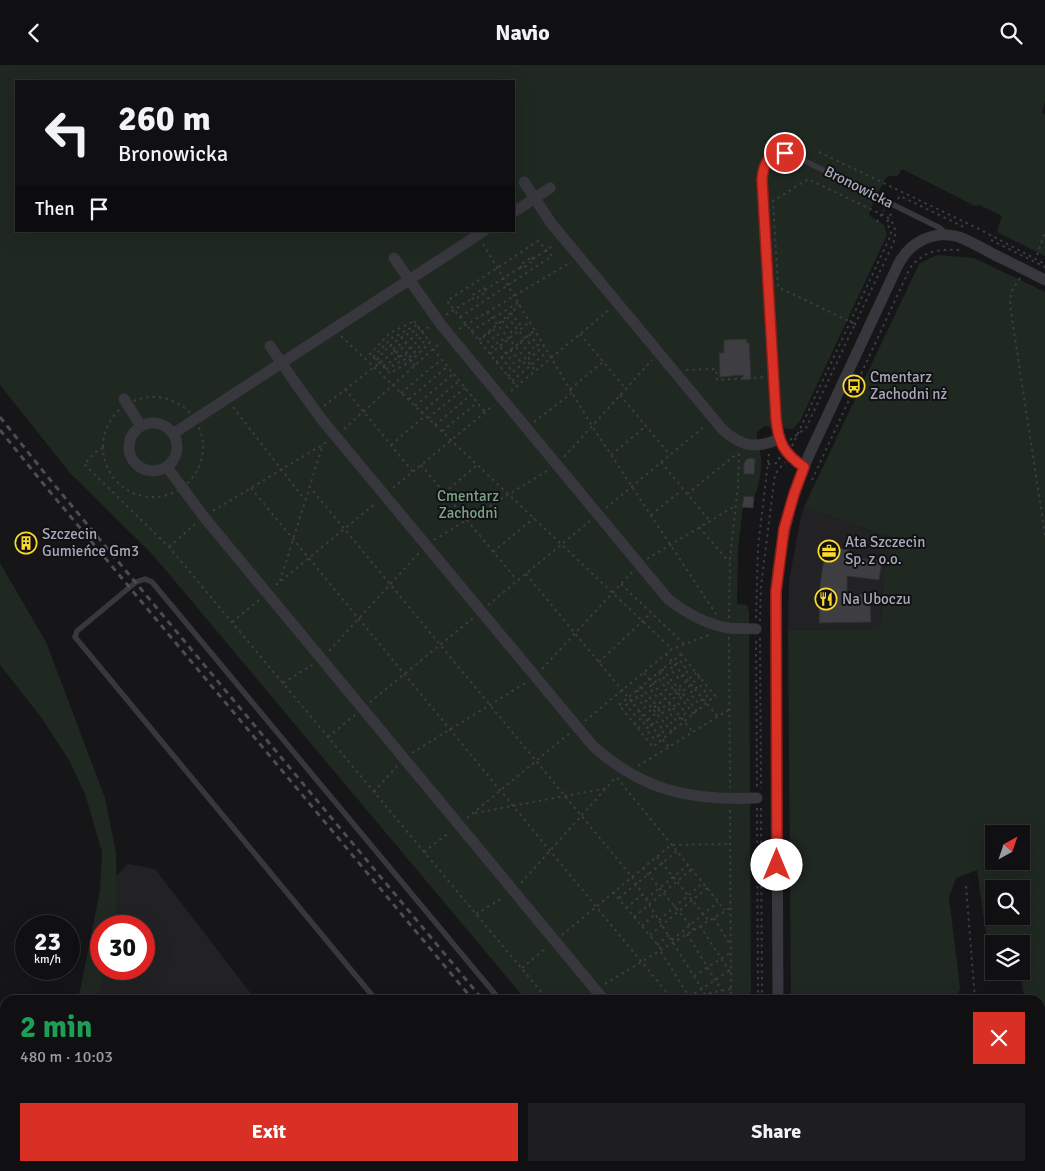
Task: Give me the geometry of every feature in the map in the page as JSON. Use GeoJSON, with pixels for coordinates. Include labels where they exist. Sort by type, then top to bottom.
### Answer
{"type":"FeatureCollection","features":[{"type":"Feature","properties":{"kind":"street"},"geometry":{"type":"LineString","coordinates":[[524,181],[534,198],[579,257],[713,419],[738,441],[756,446],[779,439]]}},
{"type":"Feature","properties":{"kind":"street"},"geometry":{"type":"LineString","coordinates":[[515,210],[550,187]]}},
{"type":"Feature","properties":{"kind":"street"},"geometry":{"type":"LineString","coordinates":[[174,433],[481,233]]}},
{"type":"Feature","properties":{"kind":"street"},"geometry":{"type":"LineString","coordinates":[[778,995],[776,591],[784,529],[804,467],[867,330],[906,252],[924,239],[945,235]]}},
{"type":"Feature","properties":{"kind":"street","name":"Bronowicka"},"geometry":{"type":"LineString","coordinates":[[945,235],[959,237],[1045,280]]}},
{"type":"Feature","properties":{"kind":"street"},"geometry":{"type":"LineString","coordinates":[[394,259],[449,335],[668,599],[680,609],[700,620],[727,628],[758,632]]}},
{"type":"Feature","properties":{"kind":"street"},"geometry":{"type":"LineString","coordinates":[[270,346],[316,412],[588,740],[615,764],[656,786],[698,797],[759,799]]}},
{"type":"Feature","properties":{"kind":"street"},"geometry":{"type":"LineString","coordinates":[[125,402],[141,426]]}},
{"type":"Feature","properties":{"kind":"street"},"geometry":{"type":"LineString","coordinates":[[150,423],[160,423],[167,426],[174,433],[178,450],[174,460],[167,467],[156,471],[149,471],[139,467],[132,458],[129,451],[130,440],[135,431],[141,426],[150,423]]}},
{"type":"Feature","properties":{"kind":"street"},"geometry":{"type":"LineString","coordinates":[[167,467],[204,517],[600,995]]}},
{"type":"Feature","properties":{"kind":"lane","name":"Bronowicka"},"geometry":{"type":"LineString","coordinates":[[804,467],[786,452],[776,428],[762,185],[766,162],[775,154],[791,154],[940,228],[945,235]]}},
{"type":"Feature","properties":{"kind":"lane"},"geometry":{"type":"LineString","coordinates":[[372,995],[75,637],[77,631],[136,582],[142,579],[152,583],[496,995]]}},
{"type":"Feature","properties":{"kind":"path"},"geometry":{"type":"LineString","coordinates":[[819,152],[883,184],[895,187],[1045,263]]}},
{"type":"Feature","properties":{"kind":"path"},"geometry":{"type":"LineString","coordinates":[[768,464],[777,463],[786,452],[790,438],[806,428],[855,324],[895,239],[895,230],[889,219],[808,179],[773,201],[778,287],[851,321],[855,324],[878,336]]}},
{"type":"Feature","properties":{"kind":"path"},"geometry":{"type":"LineString","coordinates":[[758,995],[758,632],[761,586],[775,474],[798,433],[890,237],[891,233],[887,222],[900,196]]}},
{"type":"Feature","properties":{"kind":"path"},"geometry":{"type":"LineString","coordinates":[[1037,255],[1045,232]]}},
{"type":"Feature","properties":{"kind":"path"},"geometry":{"type":"LineString","coordinates":[[481,233],[497,268],[592,426],[727,628]]}},
{"type":"Feature","properties":{"kind":"path"},"geometry":{"type":"LineString","coordinates":[[485,290],[484,288],[471,297],[474,300],[486,292],[485,290],[521,267],[522,269],[534,261],[533,259],[564,238]]}},
{"type":"Feature","properties":{"kind":"path"},"geometry":{"type":"LineString","coordinates":[[460,317],[552,256],[538,241],[447,301],[516,387]]}},
{"type":"Feature","properties":{"kind":"path"},"geometry":{"type":"LineString","coordinates":[[812,480],[910,268],[929,252],[938,250],[967,251]]}},
{"type":"Feature","properties":{"kind":"path"},"geometry":{"type":"LineString","coordinates":[[169,547],[204,517],[336,436],[449,335],[579,257]]}},
{"type":"Feature","properties":{"kind":"path"},"geometry":{"type":"LineString","coordinates":[[1025,270],[1011,292],[1010,305],[1045,535]]}},
{"type":"Feature","properties":{"kind":"path"},"geometry":{"type":"LineString","coordinates":[[232,622],[618,303]]}},
{"type":"Feature","properties":{"kind":"path"},"geometry":{"type":"LineString","coordinates":[[479,340],[507,317],[519,304]]}},
{"type":"Feature","properties":{"kind":"path"},"geometry":{"type":"LineString","coordinates":[[471,331],[519,304]]}},
{"type":"Feature","properties":{"kind":"path"},"geometry":{"type":"LineString","coordinates":[[487,312],[536,371]]}},
{"type":"Feature","properties":{"kind":"path"},"geometry":{"type":"LineString","coordinates":[[511,313],[523,327]]}},
{"type":"Feature","properties":{"kind":"path"},"geometry":{"type":"LineString","coordinates":[[507,317],[536,352]]}},
{"type":"Feature","properties":{"kind":"path"},"geometry":{"type":"LineString","coordinates":[[414,321],[417,325],[430,342],[411,361],[390,373],[370,354],[390,333],[414,321]]}},
{"type":"Feature","properties":{"kind":"path"},"geometry":{"type":"LineString","coordinates":[[502,321],[514,335]]}},
{"type":"Feature","properties":{"kind":"path"},"geometry":{"type":"LineString","coordinates":[[490,354],[530,322]]}},
{"type":"Feature","properties":{"kind":"path"},"geometry":{"type":"LineString","coordinates":[[373,357],[392,337],[417,325]]}},
{"type":"Feature","properties":{"kind":"path"},"geometry":{"type":"LineString","coordinates":[[334,329],[672,649]]}},
{"type":"Feature","properties":{"kind":"path"},"geometry":{"type":"LineString","coordinates":[[377,360],[395,341],[420,329]]}},
{"type":"Feature","properties":{"kind":"path"},"geometry":{"type":"LineString","coordinates":[[493,329],[504,343]]}},
{"type":"Feature","properties":{"kind":"path"},"geometry":{"type":"LineString","coordinates":[[496,362],[535,330]]}},
{"type":"Feature","properties":{"kind":"path"},"geometry":{"type":"LineString","coordinates":[[390,333],[395,341]]}},
{"type":"Feature","properties":{"kind":"path"},"geometry":{"type":"LineString","coordinates":[[488,333],[517,368]]}},
{"type":"Feature","properties":{"kind":"path"},"geometry":{"type":"LineString","coordinates":[[383,366],[400,358],[424,334]]}},
{"type":"Feature","properties":{"kind":"path"},"geometry":{"type":"LineString","coordinates":[[580,334],[626,389]]}},
{"type":"Feature","properties":{"kind":"path"},"geometry":{"type":"LineString","coordinates":[[529,335],[541,349]]}},
{"type":"Feature","properties":{"kind":"path"},"geometry":{"type":"LineString","coordinates":[[484,336],[495,350]]}},
{"type":"Feature","properties":{"kind":"path"},"geometry":{"type":"LineString","coordinates":[[401,337],[410,350]]}},
{"type":"Feature","properties":{"kind":"path"},"geometry":{"type":"LineString","coordinates":[[386,369],[408,358],[427,338]]}},
{"type":"Feature","properties":{"kind":"path"},"geometry":{"type":"LineString","coordinates":[[395,351],[404,341]]}},
{"type":"Feature","properties":{"kind":"path"},"geometry":{"type":"LineString","coordinates":[[520,342],[532,356]]}},
{"type":"Feature","properties":{"kind":"path"},"geometry":{"type":"LineString","coordinates":[[390,345],[400,358]]}},
{"type":"Feature","properties":{"kind":"path"},"geometry":{"type":"LineString","coordinates":[[316,412],[395,351],[407,345]]}},
{"type":"Feature","properties":{"kind":"path"},"geometry":{"type":"LineString","coordinates":[[508,376],[544,346]]}},
{"type":"Feature","properties":{"kind":"path"},"geometry":{"type":"LineString","coordinates":[[433,349],[485,413]]}},
{"type":"Feature","properties":{"kind":"path"},"geometry":{"type":"LineString","coordinates":[[510,350],[522,364]]}},
{"type":"Feature","properties":{"kind":"path"},"geometry":{"type":"LineString","coordinates":[[512,381],[548,351]]}},
{"type":"Feature","properties":{"kind":"path"},"geometry":{"type":"LineString","coordinates":[[283,683],[322,659],[426,545],[557,465],[658,353]]}},
{"type":"Feature","properties":{"kind":"path"},"geometry":{"type":"LineString","coordinates":[[405,354],[415,366]]}},
{"type":"Feature","properties":{"kind":"path"},"geometry":{"type":"LineString","coordinates":[[501,357],[513,371]]}},
{"type":"Feature","properties":{"kind":"path"},"geometry":{"type":"LineString","coordinates":[[401,393],[441,360]]}},
{"type":"Feature","properties":{"kind":"path"},"geometry":{"type":"LineString","coordinates":[[570,389],[603,361]]}},
{"type":"Feature","properties":{"kind":"path"},"geometry":{"type":"LineString","coordinates":[[408,399],[447,367]]}},
{"type":"Feature","properties":{"kind":"path"},"geometry":{"type":"LineString","coordinates":[[676,374],[679,371],[716,369],[717,380],[773,377]]}},
{"type":"Feature","properties":{"kind":"path"},"geometry":{"type":"LineString","coordinates":[[415,406],[453,374]]}},
{"type":"Feature","properties":{"kind":"path"},"geometry":{"type":"LineString","coordinates":[[422,413],[459,381]]}},
{"type":"Feature","properties":{"kind":"path"},"geometry":{"type":"LineString","coordinates":[[391,445],[465,388]]}},
{"type":"Feature","properties":{"kind":"path"},"geometry":{"type":"LineString","coordinates":[[345,389],[413,472]]}},
{"type":"Feature","properties":{"kind":"path"},"geometry":{"type":"LineString","coordinates":[[526,428],[572,393]]}},
{"type":"Feature","properties":{"kind":"path"},"geometry":{"type":"LineString","coordinates":[[435,425],[471,395]]}},
{"type":"Feature","properties":{"kind":"path"},"geometry":{"type":"LineString","coordinates":[[620,395],[670,455]]}},
{"type":"Feature","properties":{"kind":"path"},"geometry":{"type":"LineString","coordinates":[[143,398],[164,398],[180,405],[196,420],[203,440],[202,457],[196,473],[182,488],[171,494],[154,497],[141,495],[129,491],[110,473],[105,461],[104,436],[108,425],[125,402],[143,398]]}},
{"type":"Feature","properties":{"kind":"path"},"geometry":{"type":"LineString","coordinates":[[227,399],[305,500]]}},
{"type":"Feature","properties":{"kind":"path"},"geometry":{"type":"LineString","coordinates":[[442,431],[477,403]]}},
{"type":"Feature","properties":{"kind":"path"},"geometry":{"type":"LineString","coordinates":[[328,737],[713,419]]}},
{"type":"Feature","properties":{"kind":"path"},"geometry":{"type":"LineString","coordinates":[[612,455],[646,426]]}},
{"type":"Feature","properties":{"kind":"path"},"geometry":{"type":"LineString","coordinates":[[731,995],[730,709],[727,628],[730,563],[739,475],[738,441]]}},
{"type":"Feature","properties":{"kind":"path"},"geometry":{"type":"LineString","coordinates":[[762,995],[758,555],[770,454],[767,444]]}},
{"type":"Feature","properties":{"kind":"path"},"geometry":{"type":"LineString","coordinates":[[280,582],[322,445]]}},
{"type":"Feature","properties":{"kind":"path"},"geometry":{"type":"LineString","coordinates":[[103,448],[98,450],[84,464],[169,547],[544,995]]}},
{"type":"Feature","properties":{"kind":"path"},"geometry":{"type":"LineString","coordinates":[[688,494],[739,453]]}},
{"type":"Feature","properties":{"kind":"path"},"geometry":{"type":"LineString","coordinates":[[661,462],[710,521]]}},
{"type":"Feature","properties":{"kind":"path"},"geometry":{"type":"LineString","coordinates":[[422,465],[518,581]]}},
{"type":"Feature","properties":{"kind":"path"},"geometry":{"type":"LineString","coordinates":[[444,493],[477,465]]}},
{"type":"Feature","properties":{"kind":"path"},"geometry":{"type":"LineString","coordinates":[[309,487],[632,877],[705,994]]}},
{"type":"Feature","properties":{"kind":"path"},"geometry":{"type":"LineString","coordinates":[[250,488],[669,995]]}},
{"type":"Feature","properties":{"kind":"path"},"geometry":{"type":"LineString","coordinates":[[652,515],[683,489]]}},
{"type":"Feature","properties":{"kind":"path"},"geometry":{"type":"LineString","coordinates":[[374,792],[404,759],[535,677],[639,565],[736,505]]}},
{"type":"Feature","properties":{"kind":"path"},"geometry":{"type":"LineString","coordinates":[[494,552],[534,518]]}},
{"type":"Feature","properties":{"kind":"path"},"geometry":{"type":"LineString","coordinates":[[699,527],[730,563]]}},
{"type":"Feature","properties":{"kind":"path"},"geometry":{"type":"LineString","coordinates":[[526,574],[669,747]]}},
{"type":"Feature","properties":{"kind":"path"},"geometry":{"type":"LineString","coordinates":[[620,585],[684,644]]}},
{"type":"Feature","properties":{"kind":"path"},"geometry":{"type":"LineString","coordinates":[[599,662],[651,613]]}},
{"type":"Feature","properties":{"kind":"path"},"geometry":{"type":"LineString","coordinates":[[681,654],[715,696],[654,747],[619,705],[672,661],[681,654]]}},
{"type":"Feature","properties":{"kind":"path"},"geometry":{"type":"LineString","coordinates":[[666,655],[717,717]]}},
{"type":"Feature","properties":{"kind":"path"},"geometry":{"type":"LineString","coordinates":[[680,661],[688,671],[683,676],[679,679],[670,669],[680,661]]}},
{"type":"Feature","properties":{"kind":"path"},"geometry":{"type":"LineString","coordinates":[[662,669],[697,711]]}},
{"type":"Feature","properties":{"kind":"path"},"geometry":{"type":"LineString","coordinates":[[659,672],[694,714]]}},
{"type":"Feature","properties":{"kind":"path"},"geometry":{"type":"LineString","coordinates":[[644,673],[693,732]]}},
{"type":"Feature","properties":{"kind":"path"},"geometry":{"type":"LineString","coordinates":[[634,724],[696,673]]}},
{"type":"Feature","properties":{"kind":"path"},"geometry":{"type":"LineString","coordinates":[[638,728],[700,677]]}},
{"type":"Feature","properties":{"kind":"path"},"geometry":{"type":"LineString","coordinates":[[659,679],[667,689],[661,694],[657,697],[649,687],[659,679]]}},
{"type":"Feature","properties":{"kind":"path"},"geometry":{"type":"LineString","coordinates":[[700,685],[708,695],[702,699],[698,703],[690,693],[700,685]]}},
{"type":"Feature","properties":{"kind":"path"},"geometry":{"type":"LineString","coordinates":[[641,687],[676,729]]}},
{"type":"Feature","properties":{"kind":"path"},"geometry":{"type":"LineString","coordinates":[[637,690],[672,732]]}},
{"type":"Feature","properties":{"kind":"path"},"geometry":{"type":"LineString","coordinates":[[636,697],[645,707],[639,711],[635,715],[626,705],[636,697]]}},
{"type":"Feature","properties":{"kind":"path"},"geometry":{"type":"LineString","coordinates":[[678,703],[686,713],[681,717],[676,721],[668,711],[678,703]]}},
{"type":"Feature","properties":{"kind":"path"},"geometry":{"type":"LineString","coordinates":[[628,772],[730,709]]}},
{"type":"Feature","properties":{"kind":"path"},"geometry":{"type":"LineString","coordinates":[[656,721],[664,731],[659,735],[654,739],[646,729],[656,721]]}},
{"type":"Feature","properties":{"kind":"path"},"geometry":{"type":"LineString","coordinates":[[615,764],[614,770],[617,779],[726,911]]}},
{"type":"Feature","properties":{"kind":"path"},"geometry":{"type":"LineString","coordinates":[[476,914],[514,891],[617,779]]}},
{"type":"Feature","properties":{"kind":"path"},"geometry":{"type":"LineString","coordinates":[[472,814],[608,788]]}},
{"type":"Feature","properties":{"kind":"path"},"geometry":{"type":"LineString","coordinates":[[522,968],[672,845],[730,844]]}},
{"type":"Feature","properties":{"kind":"path"},"geometry":{"type":"LineString","coordinates":[[619,899],[676,851]]}},
{"type":"Feature","properties":{"kind":"path"},"geometry":{"type":"LineString","coordinates":[[657,857],[709,921]]}},
{"type":"Feature","properties":{"kind":"path"},"geometry":{"type":"LineString","coordinates":[[646,899],[688,865]]}},
{"type":"Feature","properties":{"kind":"path"},"geometry":{"type":"LineString","coordinates":[[643,869],[694,930]]}},
{"type":"Feature","properties":{"kind":"path"},"geometry":{"type":"LineString","coordinates":[[634,917],[692,869]]}},
{"type":"Feature","properties":{"kind":"path"},"geometry":{"type":"LineString","coordinates":[[659,920],[703,883]]}},
{"type":"Feature","properties":{"kind":"path"},"geometry":{"type":"LineString","coordinates":[[966,886],[975,995]]}},
{"type":"Feature","properties":{"kind":"path"},"geometry":{"type":"LineString","coordinates":[[650,935],[707,888]]}},
{"type":"Feature","properties":{"kind":"path"},"geometry":{"type":"LineString","coordinates":[[614,892],[661,950],[688,995]]}},
{"type":"Feature","properties":{"kind":"path"},"geometry":{"type":"LineString","coordinates":[[626,908],[642,894]]}},
{"type":"Feature","properties":{"kind":"path"},"geometry":{"type":"LineString","coordinates":[[595,990],[661,950],[718,902]]}},
{"type":"Feature","properties":{"kind":"path"},"geometry":{"type":"LineString","coordinates":[[673,941],[730,908]]}},
{"type":"Feature","properties":{"kind":"path"},"geometry":{"type":"LineString","coordinates":[[642,926],[656,914]]}},
{"type":"Feature","properties":{"kind":"path"},"geometry":{"type":"LineString","coordinates":[[714,918],[731,946]]}},
{"type":"Feature","properties":{"kind":"path"},"geometry":{"type":"LineString","coordinates":[[700,926],[730,973]]}},
{"type":"Feature","properties":{"kind":"path"},"geometry":{"type":"LineString","coordinates":[[687,934],[722,991]]}},
{"type":"Feature","properties":{"kind":"path"},"geometry":{"type":"LineString","coordinates":[[657,945],[669,935]]}},
{"type":"Feature","properties":{"kind":"path"},"geometry":{"type":"LineString","coordinates":[[694,976],[731,953]]}},
{"type":"Feature","properties":{"kind":"path"},"geometry":{"type":"LineString","coordinates":[[692,995],[715,980],[730,973]]}},
{"type":"Feature","properties":{"kind":"path"},"geometry":{"type":"LineString","coordinates":[[700,995],[731,989]]}},
{"type":"Feature","properties":{"kind":"shaded area"},"geometry":{"type":"Polygon","coordinates":[[[804,507],[892,538],[888,551],[882,591],[881,628],[788,630],[789,581],[804,507]]]}},
{"type":"Feature","properties":{"kind":"shaded area"},"geometry":{"type":"Polygon","coordinates":[[[128,864],[155,869],[252,995],[98,995],[103,980],[155,980],[155,915],[116,915],[116,876],[128,864]]]}},
{"type":"Feature","properties":{"kind":"green space","name":"Cmentarz Zachodni"},"geometry":{"type":"Polygon","coordinates":[[[0,65],[1045,65],[1045,101],[1042,113],[1045,114],[1045,256],[997,232],[1002,216],[980,205],[975,206],[902,169],[897,177],[888,177],[885,179],[869,212],[870,216],[884,225],[887,235],[800,421],[791,429],[765,426],[757,432],[761,472],[754,497],[744,497],[738,549],[737,604],[747,605],[749,612],[751,995],[522,995],[153,555],[70,473],[0,385],[0,65]]]}},
{"type":"Feature","properties":{"kind":"green space"},"geometry":{"type":"Polygon","coordinates":[[[937,255],[974,258],[1045,292],[1045,995],[1024,995],[1021,980],[1030,980],[1030,935],[986,935],[977,870],[956,878],[949,897],[960,988],[958,995],[791,995],[788,630],[881,628],[884,571],[892,538],[804,507],[919,264],[937,255]]]}},
{"type":"Feature","properties":{"kind":"green space"},"geometry":{"type":"Polygon","coordinates":[[[0,563],[46,642],[105,798],[116,853],[116,915],[95,915],[100,891],[102,852],[85,794],[69,760],[41,717],[0,665],[0,563]]]}},
{"type":"Feature","properties":{"kind":"green space"},"geometry":{"type":"Polygon","coordinates":[[[90,941],[90,980],[103,980],[98,995],[79,995],[90,941]]]}},
{"type":"Feature","properties":{"kind":"building"},"geometry":{"type":"Polygon","coordinates":[[[746,339],[747,343],[749,343],[751,379],[743,380],[743,375],[720,377],[719,353],[724,353],[724,340],[746,339]]]}},
{"type":"Feature","properties":{"kind":"building"},"geometry":{"type":"Polygon","coordinates":[[[747,459],[755,459],[754,474],[744,474],[744,463],[747,459]]]}},
{"type":"Feature","properties":{"kind":"building"},"geometry":{"type":"Polygon","coordinates":[[[744,496],[754,497],[753,508],[742,507],[744,496]]]}},
{"type":"Feature","properties":{"kind":"building","name":"Szczecin Gumieńce Gm3"},"geometry":{"type":"Polygon","coordinates":[[[26,535],[34,547],[27,552],[19,540],[26,535]]]}},
{"type":"Feature","properties":{"kind":"building"},"geometry":{"type":"Polygon","coordinates":[[[826,546],[849,550],[848,557],[882,561],[879,580],[847,576],[847,595],[870,594],[871,622],[819,623],[820,585],[826,546]]]}},
{"type":"Feature","properties":{"kind":"railway"},"geometry":{"type":"LineString","coordinates":[[0,417],[479,995]]}},
{"type":"Feature","properties":{"kind":"railway"},"geometry":{"type":"LineString","coordinates":[[0,430],[469,995]]}},
{"type":"Feature","properties":{"kind":"place","name":"Cmentarz Zachodni nż"},"geometry":{"type":"Point","coordinates":[854,386]}},
{"type":"Feature","properties":{"kind":"place","name":"Szczecin Gumieńce Gm3"},"geometry":{"type":"Point","coordinates":[26,543]}},
{"type":"Feature","properties":{"kind":"place","name":"Ata Szczecin Sp. z o.o."},"geometry":{"type":"Point","coordinates":[829,551]}},
{"type":"Feature","properties":{"kind":"place","name":"Na Uboczu"},"geometry":{"type":"Point","coordinates":[826,599]}},
{"type":"Feature","properties":{"kind":"route"},"geometry":{"type":"LineString","coordinates":[[777,865],[776,591],[784,529],[804,467],[784,450],[776,428],[762,180],[764,167],[768,159],[775,154],[785,153]]}}]}
